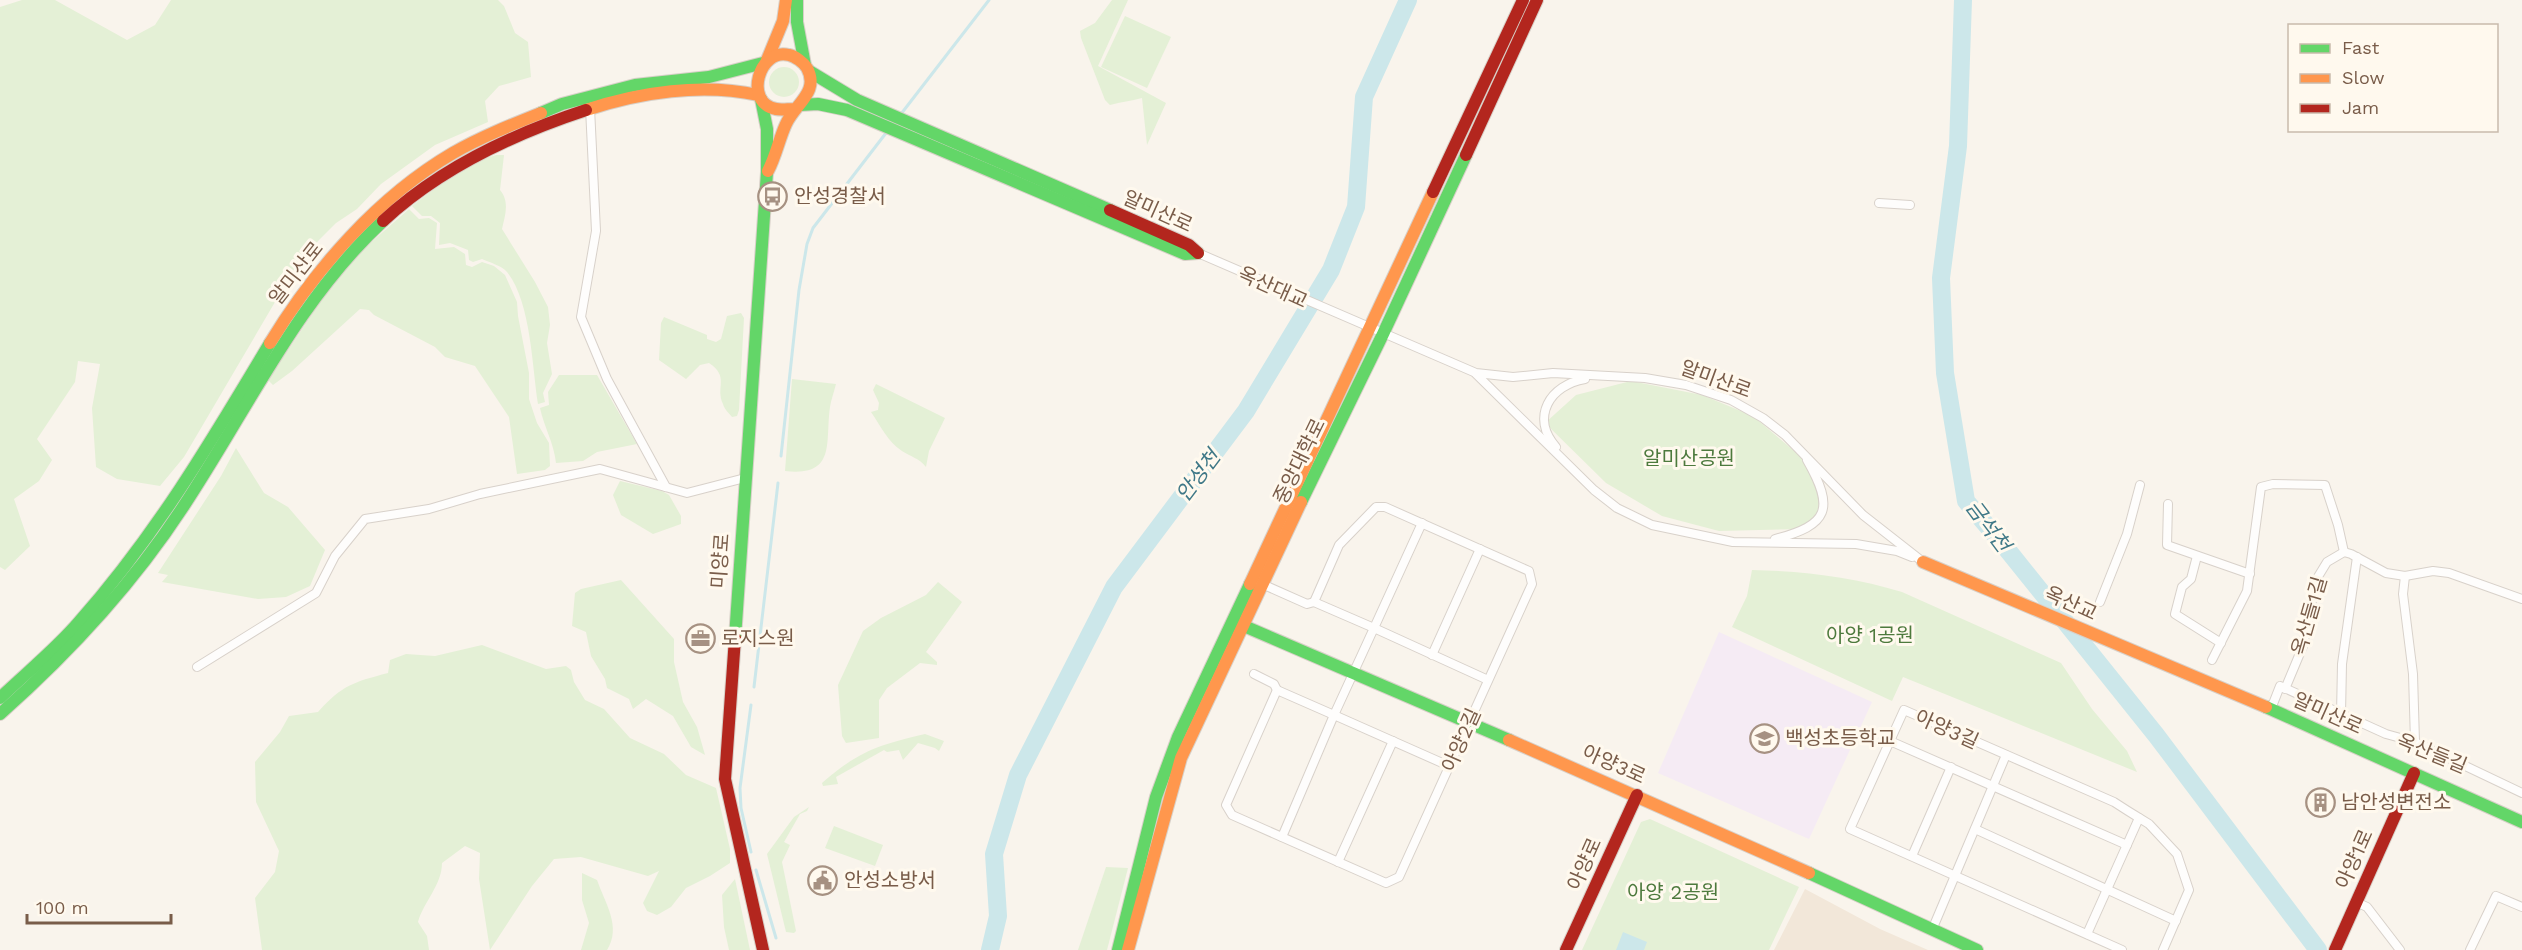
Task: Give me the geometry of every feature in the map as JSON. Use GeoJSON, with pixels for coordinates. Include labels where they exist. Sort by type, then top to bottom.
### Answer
{"type":"FeatureCollection","features":[{"type":"Feature","properties":{"kind":"main road"},"geometry":{"type":"LineString","coordinates":[[786,0],[783,21],[765,62],[757,73],[756,84],[760,97],[770,107],[782,111],[797,107],[810,90],[797,22],[798,0]]}},
{"type":"Feature","properties":{"kind":"main road","name":"중앙대학로"},"geometry":{"type":"LineString","coordinates":[[1128,950],[1181,758],[1238,623],[1523,0]]}},
{"type":"Feature","properties":{"kind":"main road","name":"중앙대학로"},"geometry":{"type":"LineString","coordinates":[[1118,950],[1156,797],[1178,736],[1238,623],[1262,584],[1383,334],[1537,0]]}},
{"type":"Feature","properties":{"kind":"main road"},"geometry":{"type":"LineString","coordinates":[[765,62],[780,55],[794,57],[807,68]]}},
{"type":"Feature","properties":{"kind":"main road","name":"알미산로"},"geometry":{"type":"LineString","coordinates":[[0,699],[78,624],[137,552],[186,483],[282,324],[330,259],[381,208],[416,178],[452,154],[493,132],[562,104],[635,86],[709,77],[765,62]]}},
{"type":"Feature","properties":{"kind":"main road","name":"알미산로"},"geometry":{"type":"LineString","coordinates":[[807,68],[857,100],[1189,245],[1198,253]]}},
{"type":"Feature","properties":{"kind":"main road","name":"알미산로"},"geometry":{"type":"LineString","coordinates":[[0,714],[79,642],[136,576],[206,472],[304,312],[338,266],[388,217],[449,170],[506,140],[590,108],[630,99],[721,88],[760,97]]}},
{"type":"Feature","properties":{"kind":"main road","name":"미양로"},"geometry":{"type":"LineString","coordinates":[[760,97],[767,129],[767,172],[725,779],[763,950]]}},
{"type":"Feature","properties":{"kind":"main road","name":"알미산로"},"geometry":{"type":"LineString","coordinates":[[797,107],[818,105],[847,110],[1185,255],[1198,253]]}},
{"type":"Feature","properties":{"kind":"main road","name":"미양로"},"geometry":{"type":"LineString","coordinates":[[767,172],[773,162],[779,139],[797,107]]}},
{"type":"Feature","properties":{"kind":"main road","name":"알미산로"},"geometry":{"type":"LineString","coordinates":[[1923,562],[2010,597]]}},
{"type":"Feature","properties":{"kind":"main road","name":"옥산교"},"geometry":{"type":"LineString","coordinates":[[2010,597],[2116,644]]}},
{"type":"Feature","properties":{"kind":"main road","name":"아양3로"},"geometry":{"type":"LineString","coordinates":[[1238,623],[1636,795],[1977,950]]}},
{"type":"Feature","properties":{"kind":"main road","name":"알미산로"},"geometry":{"type":"LineString","coordinates":[[2116,644],[2271,709],[2522,822]]}},
{"type":"Feature","properties":{"kind":"main road","name":"아양1로"},"geometry":{"type":"LineString","coordinates":[[2335,950],[2414,773]]}},
{"type":"Feature","properties":{"kind":"main road","name":"아양로"},"geometry":{"type":"LineString","coordinates":[[1566,950],[1636,795]]}},
{"type":"Feature","properties":{"kind":"street"},"geometry":{"type":"LineString","coordinates":[[590,108],[596,231],[581,317],[608,379],[666,487]]}},
{"type":"Feature","properties":{"kind":"street"},"geometry":{"type":"LineString","coordinates":[[1880,203],[1910,205]]}},
{"type":"Feature","properties":{"kind":"street","name":"옥산대교"},"geometry":{"type":"LineString","coordinates":[[1198,253],[1349,320]]}},
{"type":"Feature","properties":{"kind":"street","name":"알미산로"},"geometry":{"type":"LineString","coordinates":[[1349,320],[1476,374],[1505,400],[1581,478],[1617,508],[1652,525],[1733,542],[1856,544],[1897,551],[1923,562]]}},
{"type":"Feature","properties":{"kind":"street","name":"알미산로"},"geometry":{"type":"LineString","coordinates":[[1476,374],[1513,377],[1552,374],[1645,378],[1686,385],[1731,400],[1763,418],[1802,452],[1863,515],[1923,562]]}},
{"type":"Feature","properties":{"kind":"street"},"geometry":{"type":"LineString","coordinates":[[1581,478],[1551,442],[1545,423],[1544,407],[1554,393],[1569,382],[1622,377]]}},
{"type":"Feature","properties":{"kind":"street"},"geometry":{"type":"LineString","coordinates":[[1762,542],[1799,533],[1817,521],[1824,510],[1824,498],[1820,486],[1802,452]]}},
{"type":"Feature","properties":{"kind":"street"},"geometry":{"type":"LineString","coordinates":[[197,667],[316,593],[335,556],[365,519],[429,509],[480,494],[600,469],[687,493],[745,478]]}},
{"type":"Feature","properties":{"kind":"street"},"geometry":{"type":"LineString","coordinates":[[2212,660],[2247,591],[2259,519],[2261,487],[2273,483],[2325,485],[2344,552],[2386,573],[2405,576],[2433,572],[2449,573],[2522,599]]}},
{"type":"Feature","properties":{"kind":"street"},"geometry":{"type":"LineString","coordinates":[[2100,602],[2127,534],[2140,485]]}},
{"type":"Feature","properties":{"kind":"street"},"geometry":{"type":"LineString","coordinates":[[2168,504],[2167,545],[2250,574]]}},
{"type":"Feature","properties":{"kind":"street","name":"아양2길"},"geometry":{"type":"LineString","coordinates":[[1277,690],[1226,805],[1232,815],[1386,884],[1399,877],[1532,584],[1529,571],[1385,507],[1376,507],[1339,545],[1314,602]]}},
{"type":"Feature","properties":{"kind":"street"},"geometry":{"type":"LineString","coordinates":[[1282,837],[1422,523]]}},
{"type":"Feature","properties":{"kind":"street"},"geometry":{"type":"LineString","coordinates":[[1432,655],[1480,549]]}},
{"type":"Feature","properties":{"kind":"street","name":"옥산들1길"},"geometry":{"type":"LineString","coordinates":[[2271,709],[2303,646],[2316,580],[2327,562],[2344,552]]}},
{"type":"Feature","properties":{"kind":"street"},"geometry":{"type":"LineString","coordinates":[[2197,556],[2191,579],[2182,587],[2175,614],[2221,644]]}},
{"type":"Feature","properties":{"kind":"street"},"geometry":{"type":"LineString","coordinates":[[2341,714],[2342,664],[2356,557]]}},
{"type":"Feature","properties":{"kind":"street"},"geometry":{"type":"LineString","coordinates":[[2405,576],[2403,594],[2413,674],[2415,742]]}},
{"type":"Feature","properties":{"kind":"street"},"geometry":{"type":"LineString","coordinates":[[1262,584],[1307,604],[1314,602],[1488,680]]}},
{"type":"Feature","properties":{"kind":"street"},"geometry":{"type":"LineString","coordinates":[[1254,674],[1274,684],[1277,690],[1449,766]]}},
{"type":"Feature","properties":{"kind":"street","name":"옥산들길"},"geometry":{"type":"LineString","coordinates":[[2282,687],[2386,734],[2415,742],[2522,793]]}},
{"type":"Feature","properties":{"kind":"street","name":"아양3길"},"geometry":{"type":"LineString","coordinates":[[2122,950],[1850,829],[1904,710],[2114,802],[2149,824],[2177,854],[2189,890],[2163,950]]}},
{"type":"Feature","properties":{"kind":"street"},"geometry":{"type":"LineString","coordinates":[[1338,862],[1393,741]]}},
{"type":"Feature","properties":{"kind":"street"},"geometry":{"type":"LineString","coordinates":[[1890,741],[2127,845]]}},
{"type":"Feature","properties":{"kind":"street"},"geometry":{"type":"LineString","coordinates":[[1932,930],[2006,755]]}},
{"type":"Feature","properties":{"kind":"street"},"geometry":{"type":"LineString","coordinates":[[1912,856],[1951,767]]}},
{"type":"Feature","properties":{"kind":"street"},"geometry":{"type":"LineString","coordinates":[[2086,934],[2139,818]]}},
{"type":"Feature","properties":{"kind":"street"},"geometry":{"type":"LineString","coordinates":[[1975,829],[2176,921]]}},
{"type":"Feature","properties":{"kind":"street"},"geometry":{"type":"LineString","coordinates":[[2470,950],[2496,896],[2522,907]]}},
{"type":"Feature","properties":{"kind":"street"},"geometry":{"type":"LineString","coordinates":[[2356,902],[2367,907],[2400,950]]}},
{"type":"Feature","properties":{"kind":"shaded area","name":"백성초등학교"},"geometry":{"type":"Polygon","coordinates":[[[1719,632],[1872,702],[1809,839],[1658,773],[1719,632]]]}},
{"type":"Feature","properties":{"kind":"shaded area"},"geometry":{"type":"Polygon","coordinates":[[[1805,889],[1880,929],[1928,950],[1774,950],[1805,889]]]}},
{"type":"Feature","properties":{"kind":"green space"},"geometry":{"type":"Polygon","coordinates":[[[22,0],[55,0],[127,40],[155,25],[171,0],[498,0],[504,6],[515,33],[528,42],[531,77],[499,86],[485,101],[488,122],[435,145],[381,184],[357,209],[336,223],[319,240],[295,268],[184,457],[160,486],[117,479],[96,467],[92,408],[100,364],[78,361],[75,382],[37,439],[52,460],[39,481],[14,499],[30,546],[5,570],[0,567],[0,7],[22,0]]]}},
{"type":"Feature","properties":{"kind":"green space"},"geometry":{"type":"Polygon","coordinates":[[[1112,0],[1128,0],[1098,66],[1166,103],[1147,145],[1142,98],[1110,105],[1105,100],[1081,38],[1080,31],[1095,23],[1112,0]]]}},
{"type":"Feature","properties":{"kind":"green space"},"geometry":{"type":"Polygon","coordinates":[[[1125,16],[1171,37],[1147,88],[1101,67],[1125,16]]]}},
{"type":"Feature","properties":{"kind":"green space"},"geometry":{"type":"Polygon","coordinates":[[[784,67],[790,68],[798,76],[798,88],[790,96],[784,97],[778,96],[770,88],[769,82],[770,76],[778,68],[784,67]]]}},
{"type":"Feature","properties":{"kind":"green space"},"geometry":{"type":"Polygon","coordinates":[[[496,155],[504,155],[500,190],[505,199],[506,209],[502,229],[548,307],[550,325],[547,343],[552,374],[543,393],[545,402],[538,404],[526,317],[515,285],[507,272],[482,259],[473,262],[469,260],[468,250],[450,243],[439,245],[440,223],[431,216],[422,216],[412,206],[463,170],[496,155]]]}},
{"type":"Feature","properties":{"kind":"green space"},"geometry":{"type":"Polygon","coordinates":[[[409,209],[419,219],[429,218],[437,223],[435,249],[454,247],[465,254],[466,265],[472,267],[482,262],[494,266],[505,275],[517,302],[529,373],[529,399],[537,423],[549,443],[550,466],[545,470],[517,474],[509,417],[475,366],[445,357],[435,347],[374,315],[369,310],[360,309],[292,371],[273,385],[268,380],[339,274],[409,209]]]}},
{"type":"Feature","properties":{"kind":"green space"},"geometry":{"type":"Polygon","coordinates":[[[741,313],[744,318],[739,410],[737,416],[732,417],[724,408],[721,398],[719,373],[709,363],[700,365],[686,379],[659,360],[661,323],[664,317],[707,335],[707,339],[716,342],[721,339],[727,316],[741,313]]]}},
{"type":"Feature","properties":{"kind":"green space"},"geometry":{"type":"Polygon","coordinates":[[[559,375],[597,375],[637,444],[597,452],[583,461],[556,463],[540,408],[549,405],[548,392],[559,375]]]}},
{"type":"Feature","properties":{"kind":"green space"},"geometry":{"type":"Polygon","coordinates":[[[792,379],[836,384],[830,407],[825,454],[821,463],[802,471],[785,471],[792,379]]]}},
{"type":"Feature","properties":{"kind":"green space","name":"알미산공원"},"geometry":{"type":"Polygon","coordinates":[[[1631,381],[1702,395],[1753,416],[1820,473],[1822,507],[1804,529],[1719,531],[1662,516],[1606,483],[1545,423],[1576,395],[1631,381]]]}},
{"type":"Feature","properties":{"kind":"green space"},"geometry":{"type":"Polygon","coordinates":[[[876,384],[945,418],[929,451],[926,467],[893,443],[871,412],[878,410],[879,403],[873,390],[876,384]]]}},
{"type":"Feature","properties":{"kind":"green space"},"geometry":{"type":"Polygon","coordinates":[[[236,448],[264,493],[288,507],[325,550],[310,586],[286,597],[258,599],[162,582],[168,575],[158,573],[221,476],[236,448]]]}},
{"type":"Feature","properties":{"kind":"green space"},"geometry":{"type":"Polygon","coordinates":[[[620,481],[662,491],[669,495],[681,516],[681,524],[653,534],[621,515],[613,495],[620,481]]]}},
{"type":"Feature","properties":{"kind":"green space","name":"아양 1공원"},"geometry":{"type":"Polygon","coordinates":[[[1752,570],[1828,576],[1865,582],[1902,592],[2061,663],[2092,709],[2127,751],[2137,772],[1903,677],[1892,701],[1732,627],[1747,596],[1752,570]]]}},
{"type":"Feature","properties":{"kind":"green space"},"geometry":{"type":"Polygon","coordinates":[[[621,580],[674,639],[674,662],[683,702],[697,727],[705,755],[691,747],[673,716],[646,699],[633,709],[629,699],[607,688],[605,679],[591,656],[586,632],[572,626],[575,593],[581,589],[621,580]]]}},
{"type":"Feature","properties":{"kind":"green space"},"geometry":{"type":"Polygon","coordinates":[[[938,582],[962,602],[926,652],[937,662],[937,665],[920,663],[887,688],[879,700],[879,738],[846,743],[842,736],[838,685],[863,631],[881,618],[926,595],[938,582]]]}},
{"type":"Feature","properties":{"kind":"green space"},"geometry":{"type":"Polygon","coordinates":[[[482,645],[546,669],[566,666],[571,670],[574,682],[585,700],[604,709],[630,738],[664,754],[686,775],[716,788],[730,849],[730,863],[686,888],[671,907],[657,915],[647,911],[643,903],[659,871],[648,876],[581,857],[554,859],[532,886],[490,950],[479,879],[480,853],[465,846],[442,863],[439,879],[418,922],[427,936],[429,950],[262,950],[255,898],[275,872],[279,851],[256,802],[255,762],[280,732],[289,716],[318,712],[334,696],[349,686],[388,673],[390,660],[406,654],[435,656],[482,645]]]}},
{"type":"Feature","properties":{"kind":"green space"},"geometry":{"type":"Polygon","coordinates":[[[925,734],[944,741],[939,751],[918,743],[903,760],[899,750],[887,752],[884,750],[836,777],[838,784],[823,786],[822,783],[858,756],[894,742],[925,734]]]}},
{"type":"Feature","properties":{"kind":"green space"},"geometry":{"type":"Polygon","coordinates":[[[809,807],[807,811],[800,814],[784,842],[790,845],[782,862],[796,931],[786,932],[767,854],[794,817],[809,807]]]}},
{"type":"Feature","properties":{"kind":"green space","name":"아양 2공원"},"geometry":{"type":"Polygon","coordinates":[[[1650,819],[1799,887],[1769,950],[1582,950],[1641,822],[1650,819]]]}},
{"type":"Feature","properties":{"kind":"green space"},"geometry":{"type":"Polygon","coordinates":[[[834,826],[883,845],[875,866],[825,848],[834,826]]]}},
{"type":"Feature","properties":{"kind":"green space"},"geometry":{"type":"Polygon","coordinates":[[[1106,867],[1128,868],[1107,950],[1078,950],[1106,867]]]}},
{"type":"Feature","properties":{"kind":"green space"},"geometry":{"type":"Polygon","coordinates":[[[582,873],[597,880],[611,915],[613,933],[607,950],[581,950],[589,923],[582,900],[582,873]]]}},
{"type":"Feature","properties":{"kind":"green space"},"geometry":{"type":"Polygon","coordinates":[[[735,879],[750,950],[729,950],[724,927],[722,895],[735,879]]]}},
{"type":"Feature","properties":{"kind":"water"},"geometry":{"type":"Polygon","coordinates":[[[1623,932],[1647,942],[1644,950],[1616,950],[1623,932]]]}},
{"type":"Feature","properties":{"kind":"waterway"},"geometry":{"type":"LineString","coordinates":[[901,114],[989,0]]}},
{"type":"Feature","properties":{"kind":"waterway","name":"안성천"},"geometry":{"type":"LineString","coordinates":[[990,950],[998,916],[994,854],[1018,775],[1114,587],[1246,411],[1331,270],[1356,207],[1364,97],[1408,0]]}},
{"type":"Feature","properties":{"kind":"waterway","name":"금석천"},"geometry":{"type":"LineString","coordinates":[[1963,0],[1958,146],[1941,278],[1945,373],[1966,501],[2156,735],[2318,950]]}},
{"type":"Feature","properties":{"kind":"waterway"},"geometry":{"type":"LineString","coordinates":[[781,456],[799,290],[807,244],[813,228],[886,133]]}},
{"type":"Feature","properties":{"kind":"waterway"},"geometry":{"type":"LineString","coordinates":[[754,687],[778,483]]}},
{"type":"Feature","properties":{"kind":"waterway"},"geometry":{"type":"LineString","coordinates":[[751,705],[740,788],[741,808],[751,852]]}},
{"type":"Feature","properties":{"kind":"waterway"},"geometry":{"type":"LineString","coordinates":[[756,870],[776,938]]}},
{"type":"Feature","properties":{"kind":"traffic: fast"},"geometry":{"type":"LineString","coordinates":[[797,0],[797,22],[805,65]]}},
{"type":"Feature","properties":{"kind":"traffic: fast"},"geometry":{"type":"LineString","coordinates":[[541,113],[562,104],[635,85],[709,77],[763,63]]}},
{"type":"Feature","properties":{"kind":"traffic: fast"},"geometry":{"type":"LineString","coordinates":[[809,71],[857,100],[1110,210]]}},
{"type":"Feature","properties":{"kind":"traffic: fast"},"geometry":{"type":"LineString","coordinates":[[735,638],[767,172],[767,129],[761,99]]}},
{"type":"Feature","properties":{"kind":"traffic: fast"},"geometry":{"type":"LineString","coordinates":[[800,105],[818,104],[847,110],[1185,254],[1198,253]]}},
{"type":"Feature","properties":{"kind":"traffic: fast"},"geometry":{"type":"LineString","coordinates":[[1301,502],[1383,334],[1466,155]]}},
{"type":"Feature","properties":{"kind":"traffic: fast"},"geometry":{"type":"LineString","coordinates":[[0,714],[75,642],[143,564],[207,470],[299,321],[324,286],[383,221]]}},
{"type":"Feature","properties":{"kind":"traffic: fast"},"geometry":{"type":"LineString","coordinates":[[0,698],[70,632],[133,556],[204,452],[270,343]]}},
{"type":"Feature","properties":{"kind":"traffic: fast"},"geometry":{"type":"LineString","coordinates":[[1118,950],[1156,797],[1178,737],[1250,584]]}},
{"type":"Feature","properties":{"kind":"traffic: fast"},"geometry":{"type":"LineString","coordinates":[[1237,623],[1509,740]]}},
{"type":"Feature","properties":{"kind":"traffic: fast"},"geometry":{"type":"LineString","coordinates":[[2266,707],[2522,822]]}},
{"type":"Feature","properties":{"kind":"traffic: fast"},"geometry":{"type":"LineString","coordinates":[[1809,873],[1977,950]]}},
{"type":"Feature","properties":{"kind":"traffic: slow"},"geometry":{"type":"LineString","coordinates":[[767,60],[783,21],[786,0]]}},
{"type":"Feature","properties":{"kind":"traffic: slow"},"geometry":{"type":"LineString","coordinates":[[768,171],[786,124],[805,98],[810,84],[810,76],[802,62],[789,55],[778,55],[770,59],[763,67],[759,77],[760,97],[766,105],[776,109],[794,109]]}},
{"type":"Feature","properties":{"kind":"traffic: slow"},"geometry":{"type":"LineString","coordinates":[[586,110],[628,98],[671,91],[737,91],[758,95]]}},
{"type":"Feature","properties":{"kind":"traffic: slow"},"geometry":{"type":"LineString","coordinates":[[270,343],[307,288],[328,262],[350,237],[399,191],[453,153],[541,113]]}},
{"type":"Feature","properties":{"kind":"traffic: slow"},"geometry":{"type":"LineString","coordinates":[[1250,584],[1433,192]]}},
{"type":"Feature","properties":{"kind":"traffic: slow"},"geometry":{"type":"LineString","coordinates":[[1128,950],[1181,758],[1301,502]]}},
{"type":"Feature","properties":{"kind":"traffic: slow"},"geometry":{"type":"LineString","coordinates":[[1923,562],[2266,707]]}},
{"type":"Feature","properties":{"kind":"traffic: slow"},"geometry":{"type":"LineString","coordinates":[[1509,740],[1809,873]]}},
{"type":"Feature","properties":{"kind":"traffic: jam"},"geometry":{"type":"LineString","coordinates":[[1433,192],[1523,0]]}},
{"type":"Feature","properties":{"kind":"traffic: jam"},"geometry":{"type":"LineString","coordinates":[[1466,155],[1537,0]]}},
{"type":"Feature","properties":{"kind":"traffic: jam"},"geometry":{"type":"LineString","coordinates":[[383,221],[428,185],[478,155],[532,130],[586,110]]}},
{"type":"Feature","properties":{"kind":"traffic: jam"},"geometry":{"type":"LineString","coordinates":[[1110,210],[1189,245],[1198,253]]}},
{"type":"Feature","properties":{"kind":"traffic: jam"},"geometry":{"type":"LineString","coordinates":[[735,638],[725,779],[763,950]]}},
{"type":"Feature","properties":{"kind":"traffic: jam"},"geometry":{"type":"LineString","coordinates":[[2335,950],[2414,773]]}},
{"type":"Feature","properties":{"kind":"traffic: jam"},"geometry":{"type":"LineString","coordinates":[[1566,950],[1637,795]]}},
{"type":"Feature","properties":{"kind":"place","name":"안성경찰서"},"geometry":{"type":"Point","coordinates":[773,196]}},
{"type":"Feature","properties":{"kind":"place","name":"로지스원"},"geometry":{"type":"Point","coordinates":[700,638]}},
{"type":"Feature","properties":{"kind":"place","name":"백성초등학교"},"geometry":{"type":"Point","coordinates":[1764,738]}},
{"type":"Feature","properties":{"kind":"place","name":"남안성변전소"},"geometry":{"type":"Point","coordinates":[2320,802]}},
{"type":"Feature","properties":{"kind":"place","name":"안성소방서"},"geometry":{"type":"Point","coordinates":[823,880]}}]}
